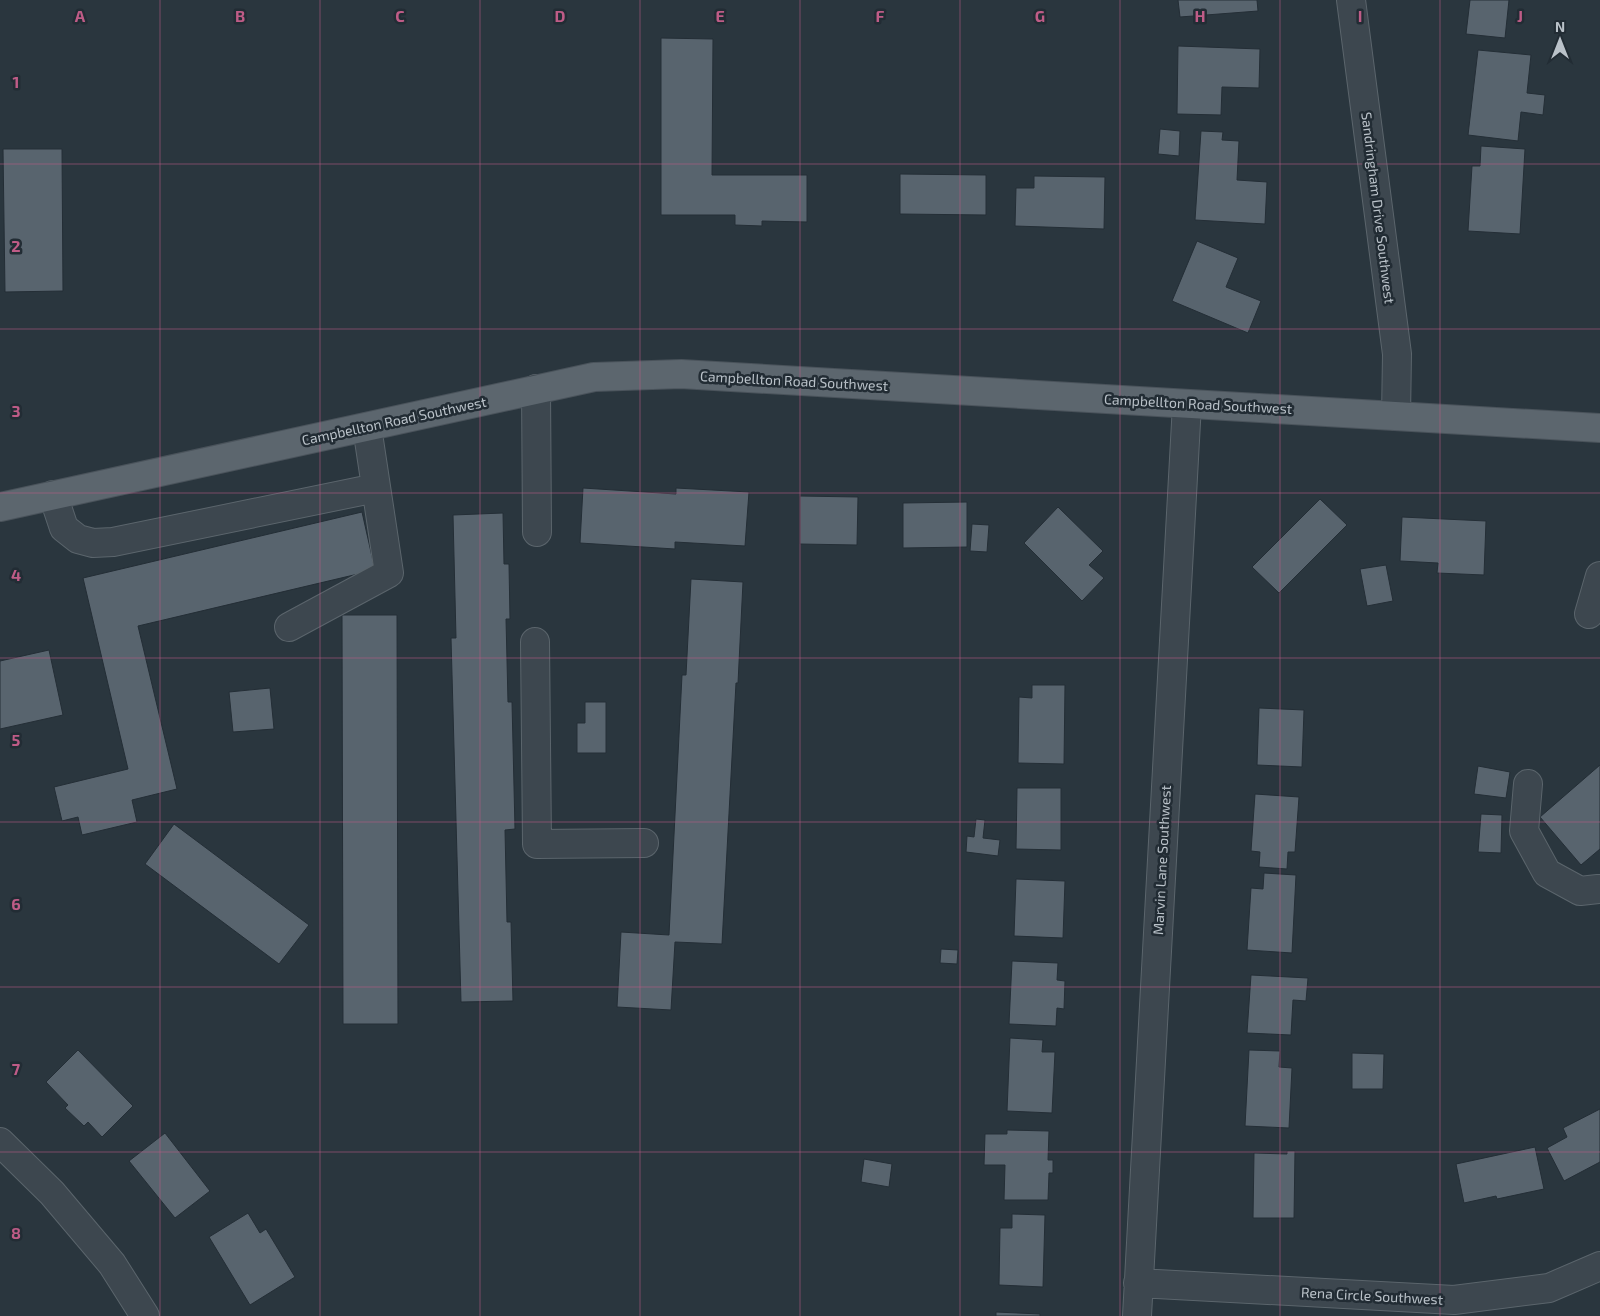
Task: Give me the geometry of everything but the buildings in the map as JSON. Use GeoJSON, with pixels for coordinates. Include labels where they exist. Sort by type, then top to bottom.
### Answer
{"type":"FeatureCollection","features":[{"type":"Feature","properties":{"kind":"main road","name":"Campbellton Road Southwest"},"geometry":{"type":"LineString","coordinates":[[0,507],[594,376],[681,374],[1600,428]]}},
{"type":"Feature","properties":{"kind":"street","name":"Sandringham Drive Southwest"},"geometry":{"type":"LineString","coordinates":[[1351,0],[1397,354],[1396,416]]}},
{"type":"Feature","properties":{"kind":"street"},"geometry":{"type":"LineString","coordinates":[[536,389],[537,532]]}},
{"type":"Feature","properties":{"kind":"street","name":"Marvin Lane Southwest"},"geometry":{"type":"LineString","coordinates":[[1137,1316],[1187,404]]}},
{"type":"Feature","properties":{"kind":"street"},"geometry":{"type":"LineString","coordinates":[[289,627],[389,572],[367,427]]}},
{"type":"Feature","properties":{"kind":"street"},"geometry":{"type":"LineString","coordinates":[[53,495],[64,528],[78,539],[93,543],[113,542],[376,488]]}},
{"type":"Feature","properties":{"kind":"street"},"geometry":{"type":"LineString","coordinates":[[1589,614],[1600,576]]}},
{"type":"Feature","properties":{"kind":"street"},"geometry":{"type":"LineString","coordinates":[[535,642],[537,844],[644,843]]}},
{"type":"Feature","properties":{"kind":"street"},"geometry":{"type":"LineString","coordinates":[[1528,784],[1524,831],[1547,873],[1580,891],[1598,889]]}},
{"type":"Feature","properties":{"kind":"street"},"geometry":{"type":"LineString","coordinates":[[0,1142],[52,1194],[112,1264],[145,1316]]}},
{"type":"Feature","properties":{"kind":"street","name":"Rena Circle Southwest"},"geometry":{"type":"LineString","coordinates":[[1138,1284],[1454,1300],[1549,1288],[1600,1266]]}}]}
